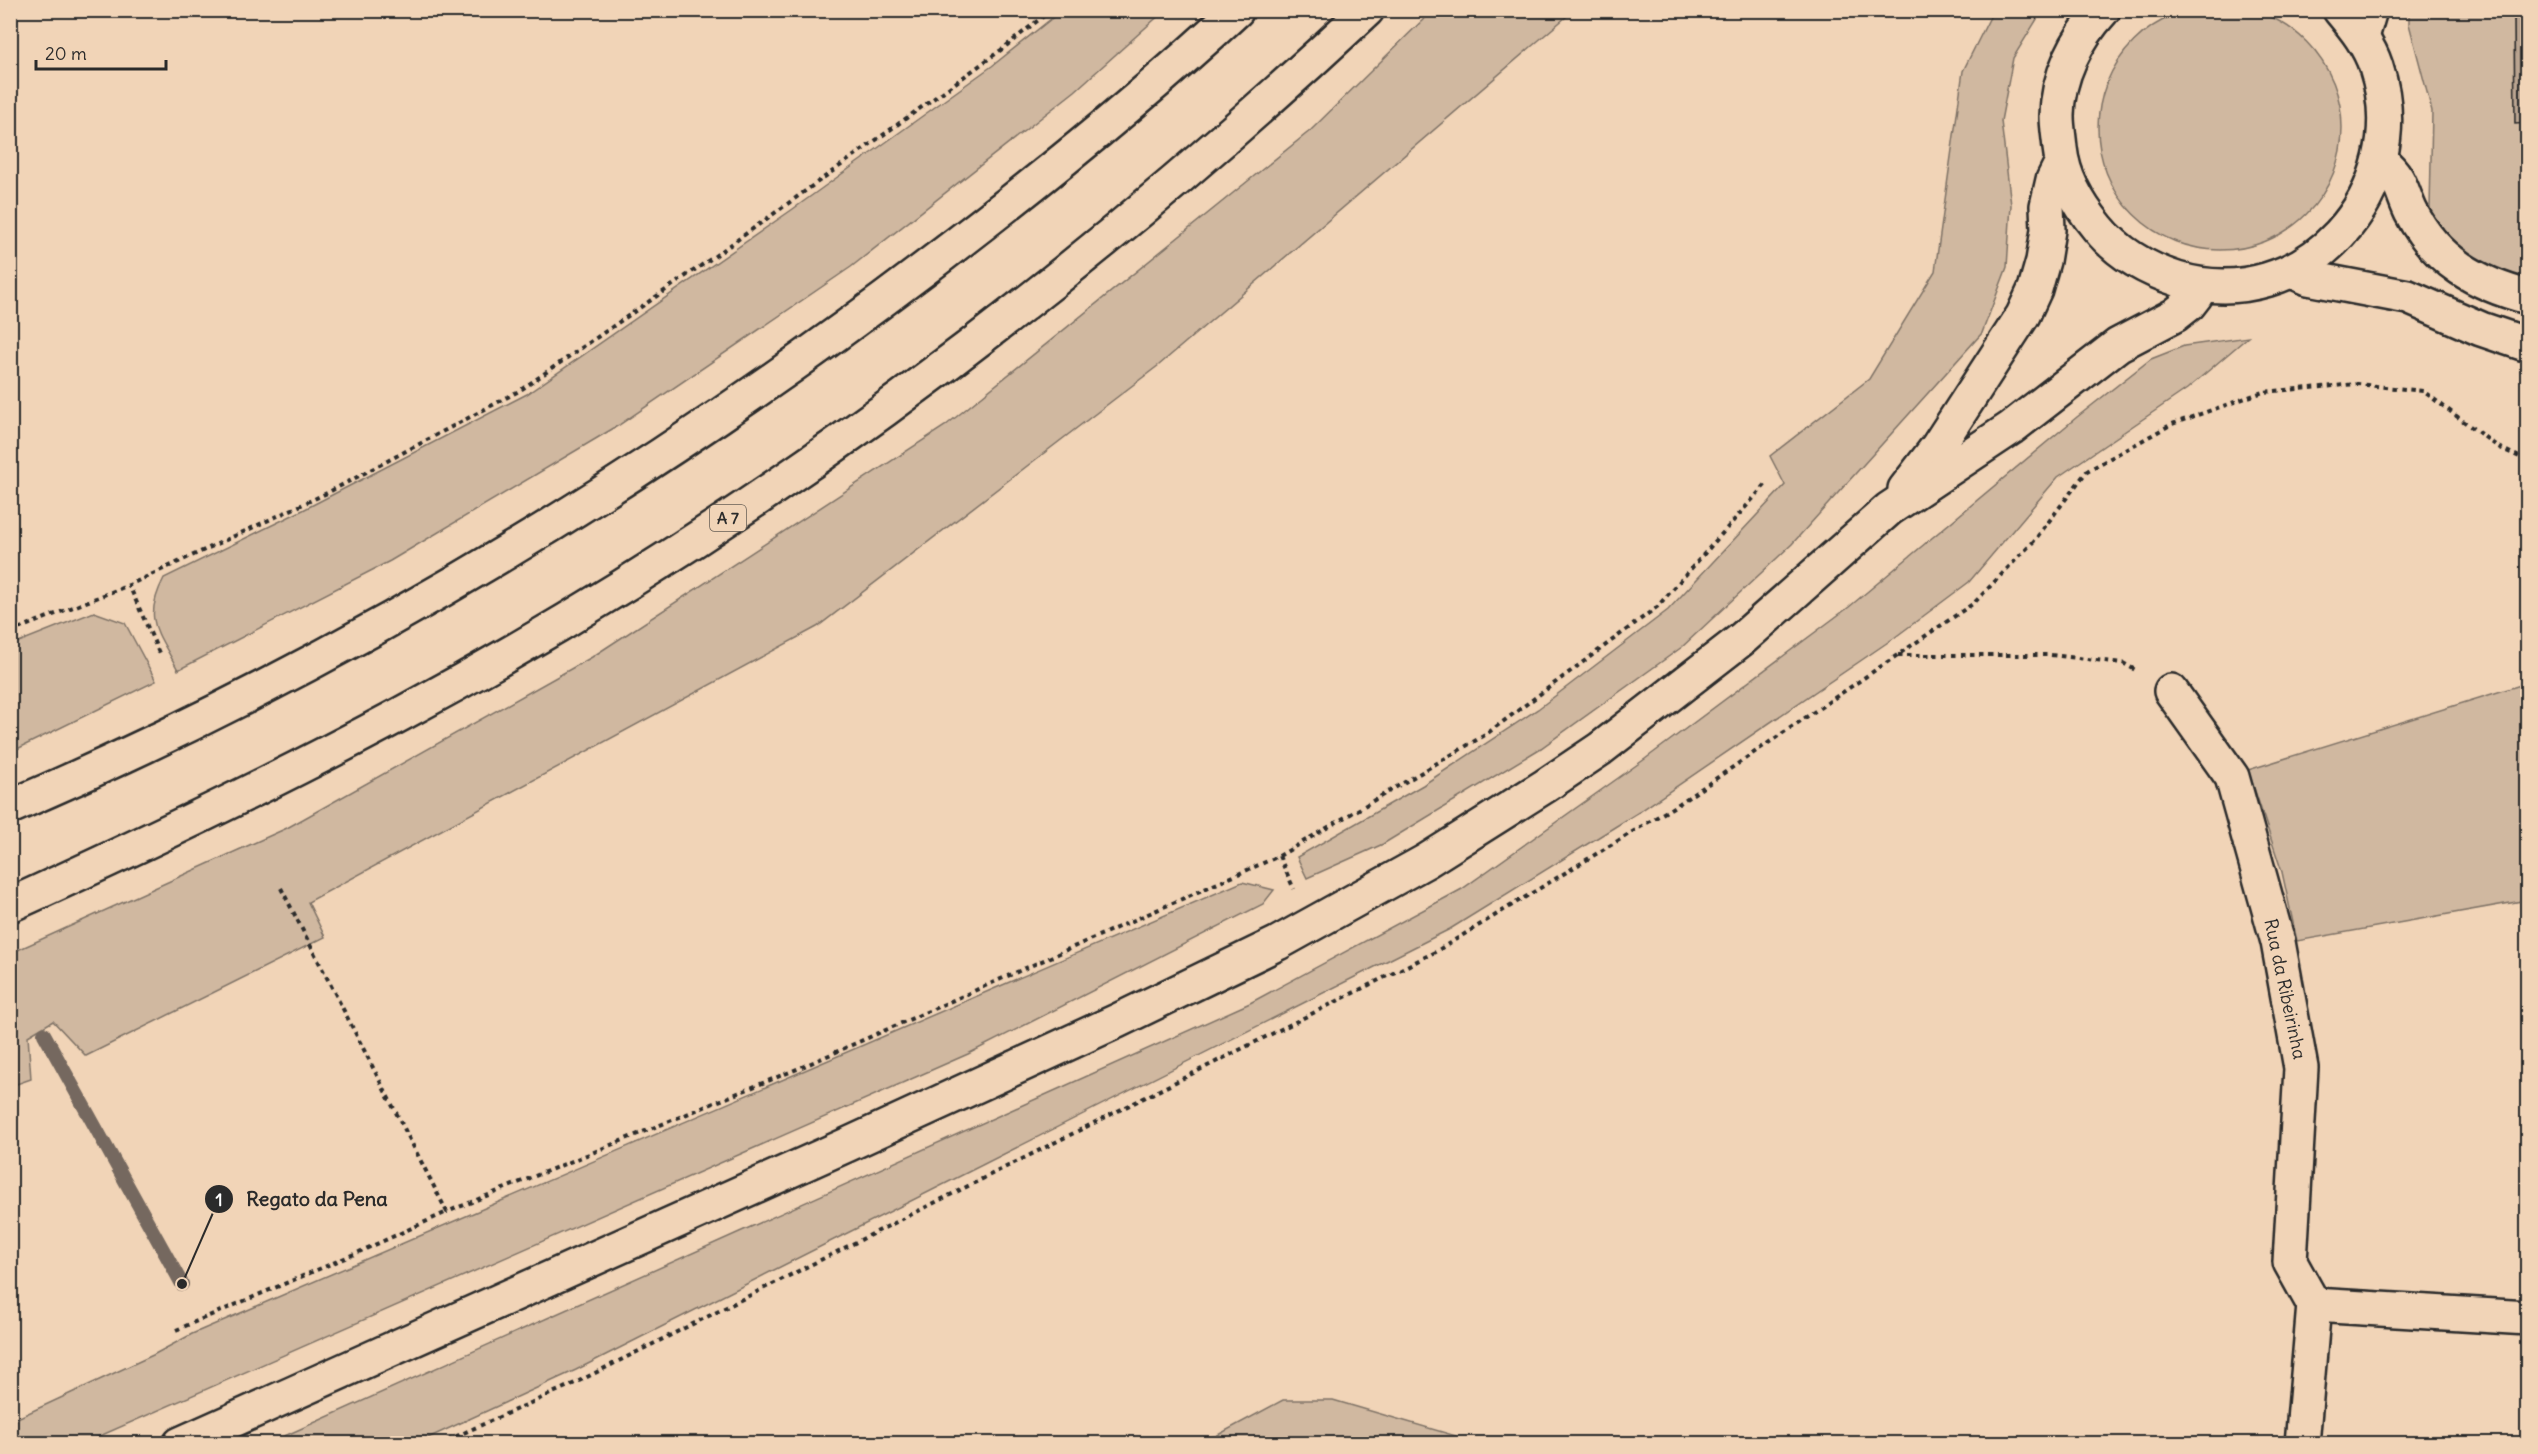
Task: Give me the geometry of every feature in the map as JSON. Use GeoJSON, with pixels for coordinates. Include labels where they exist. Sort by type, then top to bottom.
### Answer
{"type":"FeatureCollection","features":[{"type":"Feature","properties":{"kind":"main road"},"geometry":{"type":"LineString","coordinates":[[10,807],[273,682],[463,579],[619,484],[697,433],[843,331],[972,233],[1074,153],[1237,10]]}},
{"type":"Feature","properties":{"kind":"main road","name":"A 7"},"geometry":{"type":"LineString","coordinates":[[10,905],[214,811],[404,713],[602,597],[723,521],[821,455],[1010,318],[1223,142],[1366,10]]}},
{"type":"Feature","properties":{"kind":"main road"},"geometry":{"type":"LineString","coordinates":[[2103,10],[2087,27],[2066,69],[2057,115],[2062,162],[2080,207],[2111,244],[2152,271],[2198,285],[2247,285],[2292,271],[2333,243],[2363,206],[2381,161],[2386,130],[2384,97],[2366,24],[2340,10]]}},
{"type":"Feature","properties":{"kind":"main road"},"geometry":{"type":"LineString","coordinates":[[2381,161],[2398,179],[2411,212],[2447,259],[2472,278],[2502,291],[2528,297]]}},
{"type":"Feature","properties":{"kind":"main road"},"geometry":{"type":"LineString","coordinates":[[1889,509],[1938,446],[2023,315],[2035,290],[2043,261],[2048,230],[2047,206],[2053,180],[2062,162]]}},
{"type":"Feature","properties":{"kind":"main road"},"geometry":{"type":"LineString","coordinates":[[2292,271],[2308,278],[2408,297],[2481,329],[2528,345]]}},
{"type":"Feature","properties":{"kind":"main road"},"geometry":{"type":"LineString","coordinates":[[180,1443],[881,1130],[1189,987],[1310,926],[1426,861],[1545,786],[1600,748],[1742,639],[1889,509],[2011,428],[2118,345],[2175,315],[2196,295],[2198,285]]}},
{"type":"Feature","properties":{"kind":"main road","name":"Rua da Ribeirinha"},"geometry":{"type":"LineString","coordinates":[[2171,691],[2232,777],[2278,942],[2301,1068],[2290,1262],[2314,1305]]}},
{"type":"Feature","properties":{"kind":"main road"},"geometry":{"type":"LineString","coordinates":[[2302,1443],[2314,1305],[2528,1318]]}},
{"type":"Feature","properties":{"kind":"path"},"geometry":{"type":"LineString","coordinates":[[10,632],[129,585],[327,493],[519,391],[724,249],[1001,50],[1051,10]]}},
{"type":"Feature","properties":{"kind":"path"},"geometry":{"type":"LineString","coordinates":[[439,1443],[575,1383],[1435,952],[1680,803],[1974,603],[2034,541],[2087,471],[2172,424],[2263,392],[2356,384],[2423,392],[2498,447],[2528,461]]}},
{"type":"Feature","properties":{"kind":"path"},"geometry":{"type":"LineString","coordinates":[[176,1330],[447,1212],[802,1067],[1279,856],[1485,735],[1657,607],[1766,484]]}},
{"type":"Feature","properties":{"kind":"path"},"geometry":{"type":"LineString","coordinates":[[129,585],[159,653]]}},
{"type":"Feature","properties":{"kind":"path"},"geometry":{"type":"LineString","coordinates":[[1898,655],[2050,655],[2123,663],[2171,691]]}},
{"type":"Feature","properties":{"kind":"path"},"geometry":{"type":"LineString","coordinates":[[1279,856],[1310,926]]}},
{"type":"Feature","properties":{"kind":"path"},"geometry":{"type":"LineString","coordinates":[[281,888],[447,1212]]}},
{"type":"Feature","properties":{"kind":"shaded area"},"geometry":{"type":"Polygon","coordinates":[[[2220,6],[2244,9],[2267,16],[2288,27],[2306,42],[2321,60],[2332,81],[2339,104],[2342,128],[2339,152],[2332,175],[2321,196],[2306,214],[2288,229],[2267,240],[2244,247],[2220,250],[2196,247],[2173,240],[2152,229],[2134,214],[2119,196],[2108,175],[2101,152],[2098,128],[2101,104],[2108,81],[2119,60],[2134,42],[2152,27],[2173,16],[2196,9],[2220,6]]]}},
{"type":"Feature","properties":{"kind":"shaded area"},"geometry":{"type":"Polygon","coordinates":[[[1433,10],[1573,11],[1159,365],[817,627],[308,902],[325,937],[86,1056],[53,1021],[28,1036],[31,1079],[11,1086],[11,953],[287,828],[592,657],[945,426],[1311,130],[1433,10]]]}},
{"type":"Feature","properties":{"kind":"shaded area"},"geometry":{"type":"Polygon","coordinates":[[[1061,11],[1164,11],[1075,91],[851,267],[619,425],[390,561],[178,670],[159,635],[153,616],[157,593],[164,578],[303,510],[527,394],[793,209],[992,66],[1061,11]]]}},
{"type":"Feature","properties":{"kind":"shaded area"},"geometry":{"type":"Polygon","coordinates":[[[1993,11],[2042,11],[2013,58],[2001,121],[2011,205],[2007,267],[1982,333],[1792,544],[1682,647],[1541,748],[1383,844],[1307,878],[1297,857],[1423,785],[1538,709],[1668,610],[1785,485],[1770,456],[1869,379],[1935,271],[1963,71],[1993,11]]]}},
{"type":"Feature","properties":{"kind":"shaded area"},"geometry":{"type":"Polygon","coordinates":[[[2409,11],[2514,11],[2515,123],[2527,123],[2527,280],[2501,279],[2456,252],[2430,210],[2432,111],[2409,24],[2409,11]]]}},
{"type":"Feature","properties":{"kind":"shaded area"},"geometry":{"type":"Polygon","coordinates":[[[2248,337],[2187,389],[2058,477],[1969,582],[1894,638],[1639,812],[1450,929],[576,1370],[417,1443],[269,1443],[1250,1003],[1462,889],[1645,759],[1849,607],[2077,417],[2151,359],[2184,346],[2248,337]]]}},
{"type":"Feature","properties":{"kind":"shaded area"},"geometry":{"type":"Polygon","coordinates":[[[94,612],[125,623],[156,681],[11,752],[11,645],[94,612]]]}},
{"type":"Feature","properties":{"kind":"shaded area"},"geometry":{"type":"Polygon","coordinates":[[[2527,683],[2527,900],[2297,941],[2282,872],[2248,770],[2527,683]]]}},
{"type":"Feature","properties":{"kind":"shaded area"},"geometry":{"type":"Polygon","coordinates":[[[1242,882],[1274,890],[1263,904],[968,1054],[84,1443],[11,1443],[11,1421],[153,1355],[192,1334],[1242,882]]]}},
{"type":"Feature","properties":{"kind":"shaded area"},"geometry":{"type":"Polygon","coordinates":[[[1283,1400],[1333,1400],[1456,1436],[1456,1443],[1174,1443],[1216,1436],[1283,1400]]]}},
{"type":"Feature","properties":{"kind":"building"},"geometry":{"type":"Polygon","coordinates":[[[2514,10],[2528,10],[2528,123],[2515,124],[2514,10]]]}},
{"type":"Feature","properties":{"kind":"waterway"},"geometry":{"type":"LineString","coordinates":[[44,1034],[182,1284]]}},
{"type":"Feature","properties":{"kind":"place","name":"Regato da Pena"},"geometry":{"type":"Point","coordinates":[182,1284]}}]}
